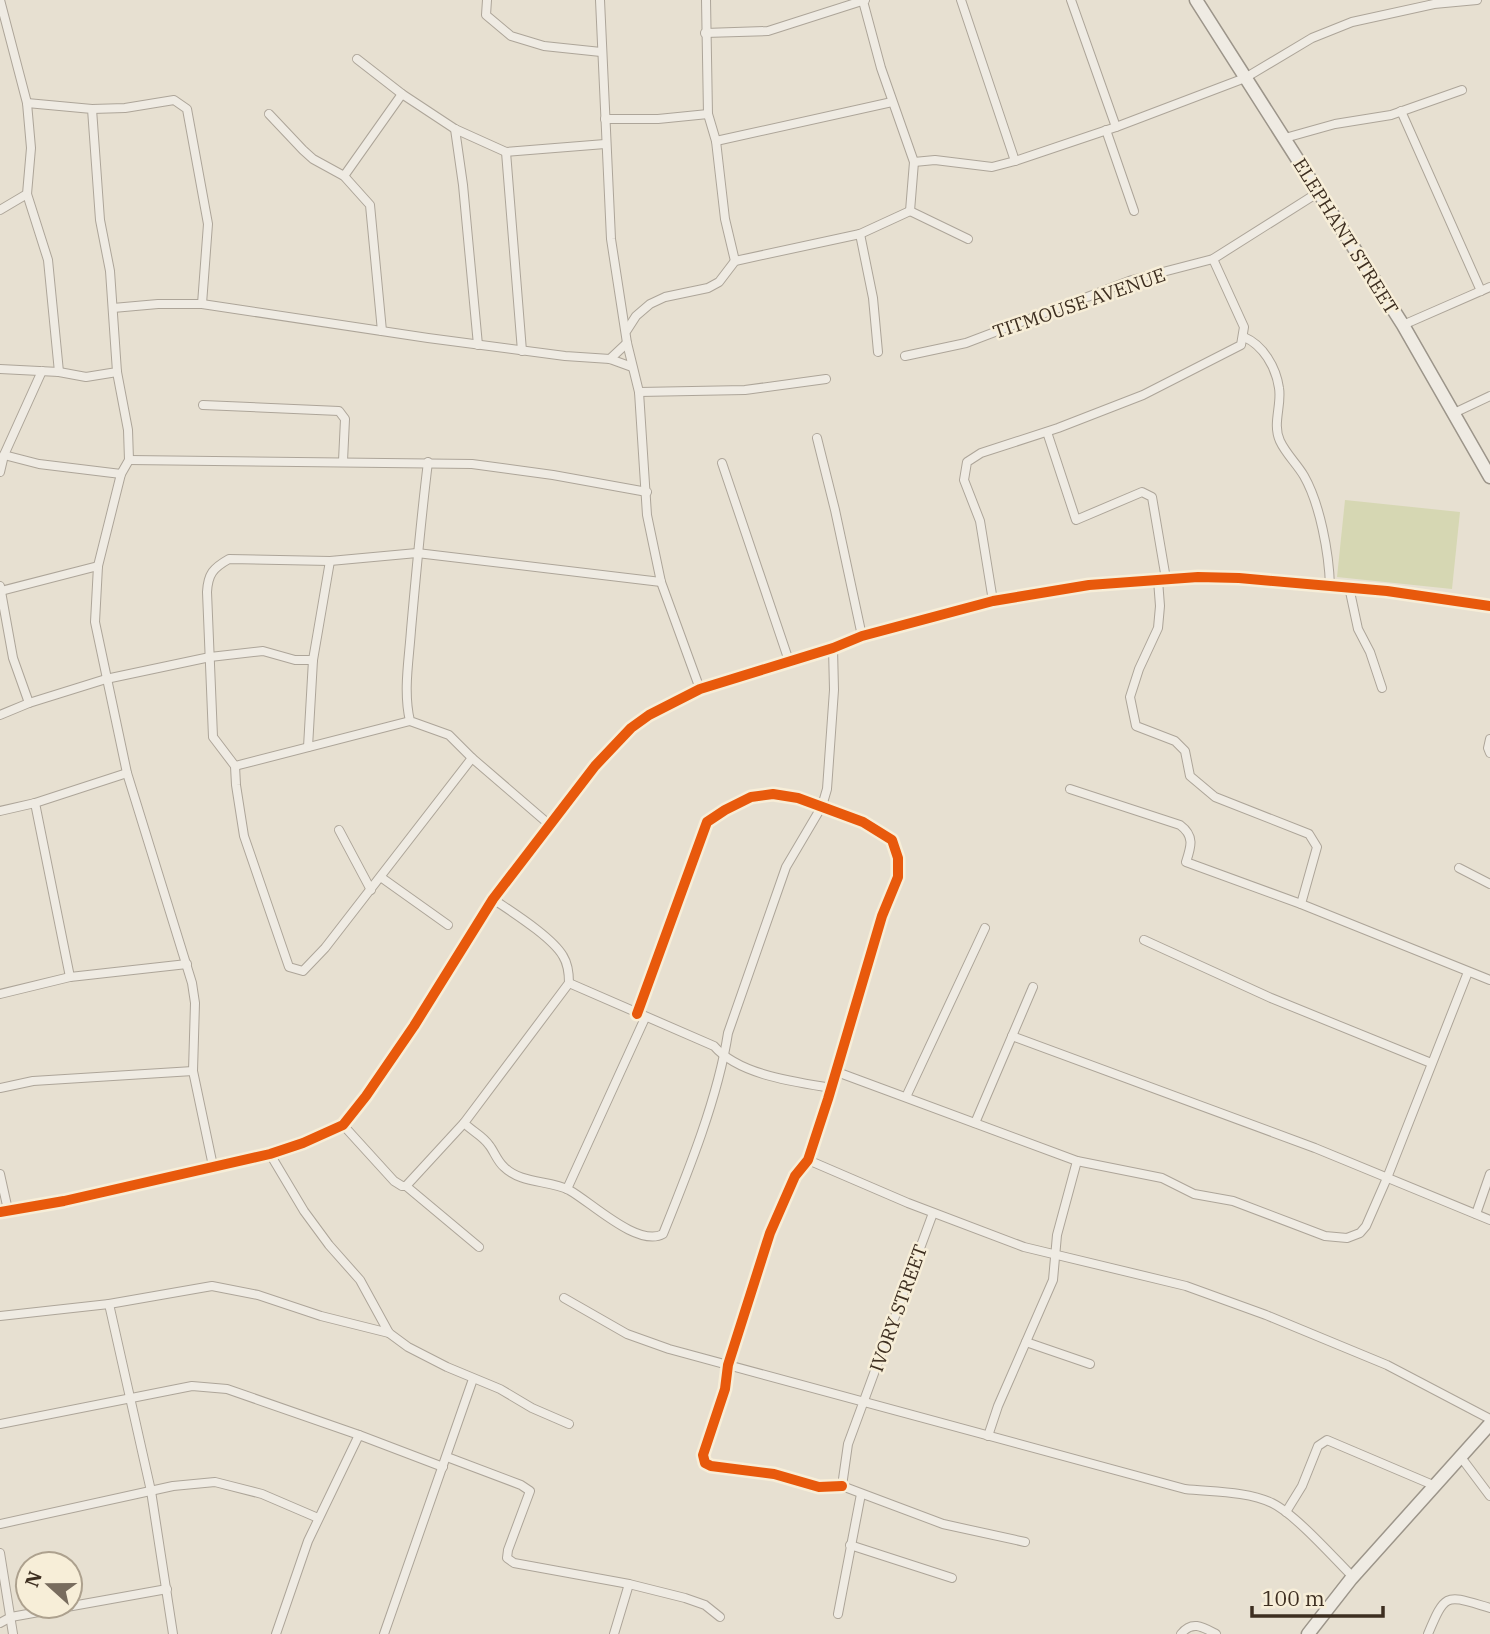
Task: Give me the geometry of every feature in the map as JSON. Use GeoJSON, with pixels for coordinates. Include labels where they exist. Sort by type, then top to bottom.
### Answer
{"type":"FeatureCollection","features":[{"type":"Feature","properties":{"kind":"main road","name":"ELEPHANT STREET"},"geometry":{"type":"LineString","coordinates":[[1200,2],[1245,78],[1403,325],[1490,477]]}},
{"type":"Feature","properties":{"kind":"main road"},"geometry":{"type":"LineString","coordinates":[[1308,1634],[1353,1577],[1490,1421]]}},
{"type":"Feature","properties":{"kind":"street"},"geometry":{"type":"LineString","coordinates":[[0,0],[27,103],[31,149],[27,194],[48,260],[60,372]]}},
{"type":"Feature","properties":{"kind":"street"},"geometry":{"type":"LineString","coordinates":[[487,0],[486,15],[511,36],[544,46],[601,52]]}},
{"type":"Feature","properties":{"kind":"street"},"geometry":{"type":"LineString","coordinates":[[600,0],[611,239],[632,367],[639,392],[647,515],[661,582],[700,689]]}},
{"type":"Feature","properties":{"kind":"street"},"geometry":{"type":"LineString","coordinates":[[706,0],[708,114],[716,141],[725,219],[735,261]]}},
{"type":"Feature","properties":{"kind":"street"},"geometry":{"type":"LineString","coordinates":[[705,33],[768,31],[864,0],[892,102],[914,162],[910,211]]}},
{"type":"Feature","properties":{"kind":"street"},"geometry":{"type":"LineString","coordinates":[[961,0],[1015,161]]}},
{"type":"Feature","properties":{"kind":"street"},"geometry":{"type":"LineString","coordinates":[[1071,0],[1116,127]]}},
{"type":"Feature","properties":{"kind":"street"},"geometry":{"type":"LineString","coordinates":[[914,162],[935,160],[992,167],[1015,161],[1116,127],[1245,78],[1312,38],[1352,22],[1434,4],[1477,0]]}},
{"type":"Feature","properties":{"kind":"street"},"geometry":{"type":"LineString","coordinates":[[357,59],[402,94],[455,129],[506,152],[606,144]]}},
{"type":"Feature","properties":{"kind":"street"},"geometry":{"type":"LineString","coordinates":[[1285,138],[1335,124],[1391,115],[1462,90]]}},
{"type":"Feature","properties":{"kind":"street"},"geometry":{"type":"LineString","coordinates":[[344,176],[402,94]]}},
{"type":"Feature","properties":{"kind":"street"},"geometry":{"type":"LineString","coordinates":[[27,103],[92,109],[125,108],[174,100],[187,109],[208,224],[202,304]]}},
{"type":"Feature","properties":{"kind":"street"},"geometry":{"type":"LineString","coordinates":[[716,141],[892,102]]}},
{"type":"Feature","properties":{"kind":"street"},"geometry":{"type":"LineString","coordinates":[[92,109],[100,220],[110,271],[117,372],[128,430],[129,460],[121,474],[98,566],[95,622],[127,773],[187,964],[195,1003],[193,1071],[213,1166]]}},
{"type":"Feature","properties":{"kind":"street"},"geometry":{"type":"LineString","coordinates":[[1401,111],[1480,291]]}},
{"type":"Feature","properties":{"kind":"street"},"geometry":{"type":"LineString","coordinates":[[269,114],[313,159],[344,176],[370,205],[382,331]]}},
{"type":"Feature","properties":{"kind":"street"},"geometry":{"type":"LineString","coordinates":[[605,118],[658,119],[708,114]]}},
{"type":"Feature","properties":{"kind":"street"},"geometry":{"type":"LineString","coordinates":[[455,129],[478,345]]}},
{"type":"Feature","properties":{"kind":"street"},"geometry":{"type":"LineString","coordinates":[[1106,130],[1133,211]]}},
{"type":"Feature","properties":{"kind":"street"},"geometry":{"type":"LineString","coordinates":[[506,152],[522,351]]}},
{"type":"Feature","properties":{"kind":"street","name":"TITMOUSE AVENUE"},"geometry":{"type":"LineString","coordinates":[[905,356],[966,343],[1132,280],[1213,259],[1319,192]]}},
{"type":"Feature","properties":{"kind":"street"},"geometry":{"type":"LineString","coordinates":[[0,210],[27,194]]}},
{"type":"Feature","properties":{"kind":"street"},"geometry":{"type":"LineString","coordinates":[[626,330],[636,316],[650,304],[665,297],[708,288],[725,276],[735,261],[860,234],[910,211]]}},
{"type":"Feature","properties":{"kind":"street"},"geometry":{"type":"LineString","coordinates":[[910,211],[968,239]]}},
{"type":"Feature","properties":{"kind":"street"},"geometry":{"type":"LineString","coordinates":[[860,234],[873,299],[878,352]]}},
{"type":"Feature","properties":{"kind":"street"},"geometry":{"type":"LineString","coordinates":[[993,601],[980,521],[964,480],[967,461],[981,453],[1047,432],[1143,395],[1241,345],[1244,327],[1213,259]]}},
{"type":"Feature","properties":{"kind":"street"},"geometry":{"type":"LineString","coordinates":[[1403,325],[1490,286]]}},
{"type":"Feature","properties":{"kind":"street"},"geometry":{"type":"LineString","coordinates":[[113,308],[202,304],[522,351],[610,359],[632,367]]}},
{"type":"Feature","properties":{"kind":"street"},"geometry":{"type":"LineString","coordinates":[[1244,337],[1262,348],[1279,388],[1276,416],[1279,439],[1311,490],[1329,566],[1330,586]]}},
{"type":"Feature","properties":{"kind":"street"},"geometry":{"type":"LineString","coordinates":[[610,359],[628,343]]}},
{"type":"Feature","properties":{"kind":"street"},"geometry":{"type":"LineString","coordinates":[[0,369],[60,372],[86,377],[117,372]]}},
{"type":"Feature","properties":{"kind":"street"},"geometry":{"type":"LineString","coordinates":[[0,472],[4,455],[42,371]]}},
{"type":"Feature","properties":{"kind":"street"},"geometry":{"type":"LineString","coordinates":[[639,392],[745,390],[826,379]]}},
{"type":"Feature","properties":{"kind":"street"},"geometry":{"type":"LineString","coordinates":[[1454,413],[1490,396]]}},
{"type":"Feature","properties":{"kind":"street"},"geometry":{"type":"LineString","coordinates":[[203,405],[339,411],[345,419],[343,461]]}},
{"type":"Feature","properties":{"kind":"street"},"geometry":{"type":"LineString","coordinates":[[1047,432],[1076,520],[1142,492],[1152,497],[1162,580],[1158,628],[1139,669],[1130,697],[1136,726],[1175,741],[1185,751],[1190,776],[1215,797],[1309,834],[1317,847],[1301,904]]}},
{"type":"Feature","properties":{"kind":"street"},"geometry":{"type":"LineString","coordinates":[[817,438],[862,636]]}},
{"type":"Feature","properties":{"kind":"street"},"geometry":{"type":"LineString","coordinates":[[4,455],[39,464],[121,474]]}},
{"type":"Feature","properties":{"kind":"street"},"geometry":{"type":"LineString","coordinates":[[129,460],[472,464],[647,492]]}},
{"type":"Feature","properties":{"kind":"street"},"geometry":{"type":"LineString","coordinates":[[410,721],[405,703],[416,553],[428,463]]}},
{"type":"Feature","properties":{"kind":"street"},"geometry":{"type":"LineString","coordinates":[[722,463],[789,661]]}},
{"type":"Feature","properties":{"kind":"street"},"geometry":{"type":"LineString","coordinates":[[472,758],[382,878],[325,948],[303,971],[289,967],[244,836],[235,766],[213,737],[206,592],[209,576],[214,568],[229,559],[330,561],[416,553],[661,582]]}},
{"type":"Feature","properties":{"kind":"street"},"geometry":{"type":"LineString","coordinates":[[308,747],[313,660],[330,561]]}},
{"type":"Feature","properties":{"kind":"street"},"geometry":{"type":"LineString","coordinates":[[29,703],[13,658],[1,589],[98,566]]}},
{"type":"Feature","properties":{"kind":"street"},"geometry":{"type":"LineString","coordinates":[[0,1174],[4,1211],[64,1201],[270,1154],[303,1143],[342,1125],[366,1096],[414,1026],[493,899],[595,766],[631,728],[649,715],[700,689],[833,648],[862,636],[993,601],[1089,585],[1198,577],[1239,578],[1349,587],[1490,606]]}},
{"type":"Feature","properties":{"kind":"street"},"geometry":{"type":"LineString","coordinates":[[1349,587],[1357,629],[1370,652],[1382,688]]}},
{"type":"Feature","properties":{"kind":"street"},"geometry":{"type":"LineString","coordinates":[[464,1123],[487,1142],[504,1168],[531,1181],[567,1189],[633,1231],[656,1238],[663,1234],[693,1157],[724,1058],[729,1033],[786,867],[822,806],[827,789],[832,727],[833,648]]}},
{"type":"Feature","properties":{"kind":"street"},"geometry":{"type":"LineString","coordinates":[[0,715],[106,679],[210,657],[263,651],[295,660],[313,660]]}},
{"type":"Feature","properties":{"kind":"street"},"geometry":{"type":"LineString","coordinates":[[235,766],[410,721],[449,735],[551,826]]}},
{"type":"Feature","properties":{"kind":"street"},"geometry":{"type":"LineString","coordinates":[[1490,739],[1490,753]]}},
{"type":"Feature","properties":{"kind":"street"},"geometry":{"type":"LineString","coordinates":[[0,811],[35,803],[127,773]]}},
{"type":"Feature","properties":{"kind":"street"},"geometry":{"type":"LineString","coordinates":[[1070,789],[1180,825],[1188,831],[1192,844],[1186,862],[1301,904],[1490,979]]}},
{"type":"Feature","properties":{"kind":"street"},"geometry":{"type":"LineString","coordinates":[[567,1189],[641,1016],[707,822],[751,797],[773,794],[822,806],[880,830],[891,840],[898,858],[898,877],[882,916],[837,1072],[808,1160],[795,1176],[770,1233],[703,1455],[705,1463],[723,1468],[774,1475],[813,1486],[842,1486],[943,1524],[1025,1542]]}},
{"type":"Feature","properties":{"kind":"street"},"geometry":{"type":"LineString","coordinates":[[35,803],[70,977]]}},
{"type":"Feature","properties":{"kind":"street"},"geometry":{"type":"LineString","coordinates":[[339,830],[371,890]]}},
{"type":"Feature","properties":{"kind":"street"},"geometry":{"type":"LineString","coordinates":[[1459,868],[1490,884]]}},
{"type":"Feature","properties":{"kind":"street"},"geometry":{"type":"LineString","coordinates":[[382,878],[447,925]]}},
{"type":"Feature","properties":{"kind":"street"},"geometry":{"type":"LineString","coordinates":[[406,1186],[479,1107],[569,983],[568,970],[562,955],[551,942],[493,899]]}},
{"type":"Feature","properties":{"kind":"street"},"geometry":{"type":"LineString","coordinates":[[906,1097],[985,928]]}},
{"type":"Feature","properties":{"kind":"street"},"geometry":{"type":"LineString","coordinates":[[1144,940],[1271,998],[1431,1063]]}},
{"type":"Feature","properties":{"kind":"street"},"geometry":{"type":"LineString","coordinates":[[0,994],[70,977],[187,964]]}},
{"type":"Feature","properties":{"kind":"street"},"geometry":{"type":"LineString","coordinates":[[837,1072],[1077,1161],[1162,1178],[1194,1194],[1233,1201],[1335,1238],[1347,1238],[1360,1233],[1366,1226],[1468,972]]}},
{"type":"Feature","properties":{"kind":"street"},"geometry":{"type":"LineString","coordinates":[[569,983],[714,1046],[724,1058],[778,1079],[832,1088]]}},
{"type":"Feature","properties":{"kind":"street"},"geometry":{"type":"LineString","coordinates":[[975,1123],[1033,987]]}},
{"type":"Feature","properties":{"kind":"street"},"geometry":{"type":"LineString","coordinates":[[1012,1036],[1177,1096],[1490,1220]]}},
{"type":"Feature","properties":{"kind":"street"},"geometry":{"type":"LineString","coordinates":[[0,1088],[33,1081],[193,1071]]}},
{"type":"Feature","properties":{"kind":"street"},"geometry":{"type":"LineString","coordinates":[[342,1125],[394,1181],[406,1186],[479,1247]]}},
{"type":"Feature","properties":{"kind":"street"},"geometry":{"type":"LineString","coordinates":[[270,1154],[304,1211],[360,1280],[389,1333]]}},
{"type":"Feature","properties":{"kind":"street"},"geometry":{"type":"LineString","coordinates":[[808,1160],[933,1213],[1024,1247],[1186,1286],[1256,1311],[1387,1365],[1490,1421]]}},
{"type":"Feature","properties":{"kind":"street"},"geometry":{"type":"LineString","coordinates":[[988,1436],[998,1406],[1053,1280],[1065,1202],[1077,1161]]}},
{"type":"Feature","properties":{"kind":"street"},"geometry":{"type":"LineString","coordinates":[[1476,1214],[1490,1174]]}},
{"type":"Feature","properties":{"kind":"street","name":"IVORY STREET"},"geometry":{"type":"LineString","coordinates":[[842,1486],[846,1452],[933,1213]]}},
{"type":"Feature","properties":{"kind":"street"},"geometry":{"type":"LineString","coordinates":[[0,1316],[109,1304],[212,1286],[258,1295],[321,1316],[389,1333],[408,1347],[569,1424]]}},
{"type":"Feature","properties":{"kind":"street"},"geometry":{"type":"LineString","coordinates":[[564,1298],[610,1326],[642,1340],[1185,1489],[1258,1498],[1273,1503],[1286,1512],[1353,1577]]}},
{"type":"Feature","properties":{"kind":"street"},"geometry":{"type":"LineString","coordinates":[[109,1304],[151,1491],[173,1634]]}},
{"type":"Feature","properties":{"kind":"street"},"geometry":{"type":"LineString","coordinates":[[1026,1342],[1090,1364]]}},
{"type":"Feature","properties":{"kind":"street"},"geometry":{"type":"LineString","coordinates":[[384,1634],[472,1379]]}},
{"type":"Feature","properties":{"kind":"street"},"geometry":{"type":"LineString","coordinates":[[0,1424],[192,1386],[227,1388],[443,1467]]}},
{"type":"Feature","properties":{"kind":"street"},"geometry":{"type":"LineString","coordinates":[[276,1634],[318,1518],[359,1435]]}},
{"type":"Feature","properties":{"kind":"street"},"geometry":{"type":"LineString","coordinates":[[1286,1512],[1302,1486],[1318,1446],[1327,1440],[1433,1485]]}},
{"type":"Feature","properties":{"kind":"street"},"geometry":{"type":"LineString","coordinates":[[1460,1456],[1490,1496]]}},
{"type":"Feature","properties":{"kind":"street"},"geometry":{"type":"LineString","coordinates":[[447,1457],[521,1485],[530,1491],[508,1550],[507,1558],[514,1563],[629,1584],[695,1601],[720,1618]]}},
{"type":"Feature","properties":{"kind":"street"},"geometry":{"type":"LineString","coordinates":[[0,1524],[190,1483],[215,1482],[262,1494],[318,1518]]}},
{"type":"Feature","properties":{"kind":"street"},"geometry":{"type":"LineString","coordinates":[[838,1614],[861,1494]]}},
{"type":"Feature","properties":{"kind":"street"},"geometry":{"type":"LineString","coordinates":[[850,1545],[952,1578]]}},
{"type":"Feature","properties":{"kind":"street"},"geometry":{"type":"LineString","coordinates":[[0,1553],[13,1634]]}},
{"type":"Feature","properties":{"kind":"street"},"geometry":{"type":"LineString","coordinates":[[614,1634],[629,1584]]}},
{"type":"Feature","properties":{"kind":"street"},"geometry":{"type":"LineString","coordinates":[[0,1623],[12,1616],[167,1588]]}},
{"type":"Feature","properties":{"kind":"street"},"geometry":{"type":"LineString","coordinates":[[1428,1634],[1439,1607],[1449,1600],[1459,1599],[1490,1608]]}},
{"type":"Feature","properties":{"kind":"street"},"geometry":{"type":"LineString","coordinates":[[1181,1634],[1186,1627],[1194,1625],[1216,1634]]}},
{"type":"Feature","properties":{"kind":"green space"},"geometry":{"type":"Polygon","coordinates":[[[1345,500],[1460,512],[1452,589],[1337,577],[1345,500]]]}},
{"type":"Feature","properties":{"kind":"cycle path"},"geometry":{"type":"LineString","coordinates":[[0,1212],[64,1201],[270,1154],[343,1125],[414,1026],[493,899],[595,766],[631,728],[649,715],[700,689],[833,648],[862,636],[993,601],[1089,585],[1198,577],[1239,578],[1387,591],[1490,606]]}},
{"type":"Feature","properties":{"kind":"cycle path"},"geometry":{"type":"LineString","coordinates":[[637,1014],[707,822],[751,797],[773,794],[798,798],[863,822],[892,840],[898,858],[898,877],[882,916],[808,1160],[795,1176],[770,1233],[703,1455],[705,1463],[711,1466],[774,1474],[819,1487],[842,1486]]}}]}
